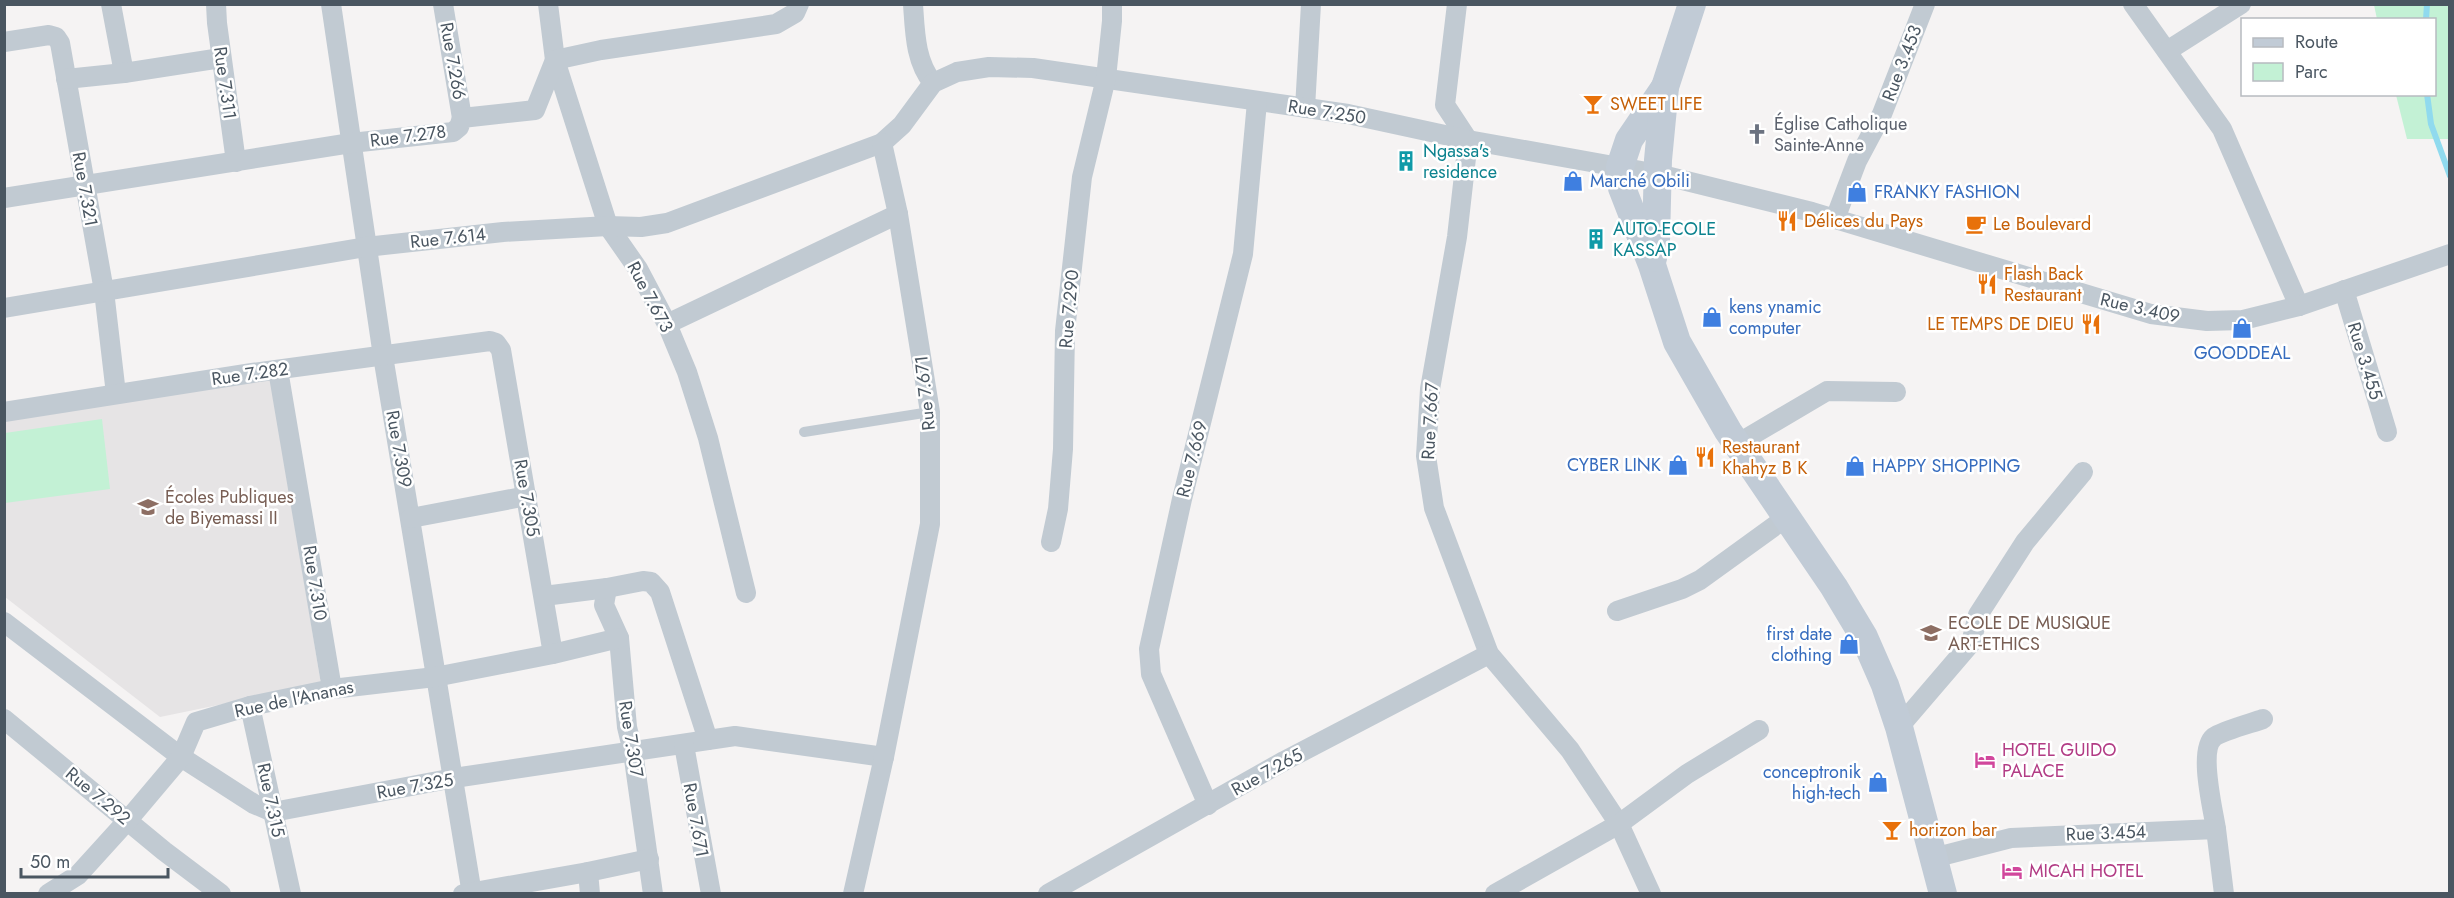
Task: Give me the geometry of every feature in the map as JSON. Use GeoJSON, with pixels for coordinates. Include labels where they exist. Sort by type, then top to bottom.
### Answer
{"type":"FeatureCollection","features":[{"type":"Feature","properties":{"kind":"main road"},"geometry":{"type":"LineString","coordinates":[[1653,265],[1665,87],[1692,4]]}},
{"type":"Feature","properties":{"kind":"main road"},"geometry":{"type":"LineString","coordinates":[[1665,87],[1629,140],[1620,167],[1622,188],[1653,265],[1677,342],[1708,399],[1834,587],[1864,637],[1885,686],[1899,727],[1942,894]]}},
{"type":"Feature","properties":{"kind":"street"},"geometry":{"type":"LineString","coordinates":[[111,4],[124,74]]}},
{"type":"Feature","properties":{"kind":"street","name":"Rue 7.309"},"geometry":{"type":"LineString","coordinates":[[331,4],[383,356],[435,677],[454,778],[469,893]]}},
{"type":"Feature","properties":{"kind":"street","name":"Rue 7.266"},"geometry":{"type":"LineString","coordinates":[[443,4],[462,118]]}},
{"type":"Feature","properties":{"kind":"street","name":"Rue 7.673"},"geometry":{"type":"LineString","coordinates":[[548,4],[555,60],[608,226],[638,269],[667,324],[687,372],[708,438],[746,593]]}},
{"type":"Feature","properties":{"kind":"street"},"geometry":{"type":"LineString","coordinates":[[555,60],[601,50],[776,24],[795,13],[799,4]]}},
{"type":"Feature","properties":{"kind":"street"},"geometry":{"type":"LineString","coordinates":[[913,4],[915,39],[920,59],[933,83]]}},
{"type":"Feature","properties":{"kind":"street"},"geometry":{"type":"LineString","coordinates":[[882,143],[902,125],[933,83],[957,72],[989,67],[1033,68],[1106,78],[1112,4]]}},
{"type":"Feature","properties":{"kind":"street"},"geometry":{"type":"LineString","coordinates":[[1305,108],[1311,4]]}},
{"type":"Feature","properties":{"kind":"street"},"geometry":{"type":"LineString","coordinates":[[1457,4],[1445,105],[1467,140]]}},
{"type":"Feature","properties":{"kind":"street","name":"Rue 3.453"},"geometry":{"type":"LineString","coordinates":[[1834,219],[1857,161],[1882,114],[1925,4]]}},
{"type":"Feature","properties":{"kind":"street"},"geometry":{"type":"LineString","coordinates":[[2133,4],[2222,129],[2299,306]]}},
{"type":"Feature","properties":{"kind":"street"},"geometry":{"type":"LineString","coordinates":[[2167,51],[2241,4]]}},
{"type":"Feature","properties":{"kind":"street","name":"Rue 7.311"},"geometry":{"type":"LineString","coordinates":[[222,7],[217,23],[236,162]]}},
{"type":"Feature","properties":{"kind":"street","name":"Rue 7.321"},"geometry":{"type":"LineString","coordinates":[[4,42],[49,34],[56,37],[60,43],[104,291],[116,393]]}},
{"type":"Feature","properties":{"kind":"street"},"geometry":{"type":"LineString","coordinates":[[66,79],[124,74],[221,58]]}},
{"type":"Feature","properties":{"kind":"street","name":"Rue 7.278"},"geometry":{"type":"LineString","coordinates":[[4,198],[351,143],[453,132],[459,127],[462,118],[534,110],[555,60]]}},
{"type":"Feature","properties":{"kind":"street","name":"Rue 7.250"},"geometry":{"type":"LineString","coordinates":[[1106,78],[1348,114],[1467,140],[1658,174]]}},
{"type":"Feature","properties":{"kind":"street","name":"Rue 7.290"},"geometry":{"type":"LineString","coordinates":[[1051,542],[1058,510],[1063,449],[1065,331],[1082,177],[1106,78]]}},
{"type":"Feature","properties":{"kind":"street","name":"Rue 7.669"},"geometry":{"type":"LineString","coordinates":[[1208,806],[1151,674],[1149,649],[1182,499],[1242,254],[1257,102]]}},
{"type":"Feature","properties":{"kind":"street","name":"Rue 7.667"},"geometry":{"type":"LineString","coordinates":[[1467,140],[1457,237],[1430,389],[1426,456],[1434,508],[1489,654],[1570,750],[1619,824],[1651,894]]}},
{"type":"Feature","properties":{"kind":"street","name":"Rue 7.614"},"geometry":{"type":"LineString","coordinates":[[4,308],[366,247],[503,232],[608,226],[641,227],[667,223],[882,143]]}},
{"type":"Feature","properties":{"kind":"street","name":"Rue 7.671"},"geometry":{"type":"LineString","coordinates":[[853,894],[884,757],[930,524],[930,412],[898,214],[882,143]]}},
{"type":"Feature","properties":{"kind":"street","name":"Rue 3.409"},"geometry":{"type":"LineString","coordinates":[[1658,174],[1834,219],[2151,314],[2207,321],[2243,320],[2299,306],[2450,254]]}},
{"type":"Feature","properties":{"kind":"street"},"geometry":{"type":"LineString","coordinates":[[667,324],[898,214]]}},
{"type":"Feature","properties":{"kind":"street","name":"Rue 3.455"},"geometry":{"type":"LineString","coordinates":[[2344,290],[2387,432]]}},
{"type":"Feature","properties":{"kind":"street","name":"Rue 7.282"},"geometry":{"type":"LineString","coordinates":[[4,412],[116,393],[278,370],[490,341],[496,343]]}},
{"type":"Feature","properties":{"kind":"street","name":"Rue 7.305"},"geometry":{"type":"LineString","coordinates":[[496,343],[501,350],[553,654]]}},
{"type":"Feature","properties":{"kind":"street","name":"Rue 7.310"},"geometry":{"type":"LineString","coordinates":[[278,370],[332,689]]}},
{"type":"Feature","properties":{"kind":"street"},"geometry":{"type":"LineString","coordinates":[[1737,444],[1827,391],[1896,392]]}},
{"type":"Feature","properties":{"kind":"street"},"geometry":{"type":"LineString","coordinates":[[1899,727],[1971,643],[1980,611],[2025,542],[2083,472]]}},
{"type":"Feature","properties":{"kind":"street"},"geometry":{"type":"LineString","coordinates":[[411,518],[527,496]]}},
{"type":"Feature","properties":{"kind":"street"},"geometry":{"type":"LineString","coordinates":[[1617,611],[1682,589],[1700,580],[1787,518]]}},
{"type":"Feature","properties":{"kind":"street"},"geometry":{"type":"LineString","coordinates":[[544,596],[607,588],[643,580],[651,582],[660,592],[708,740]]}},
{"type":"Feature","properties":{"kind":"street","name":"Rue 7.307"},"geometry":{"type":"LineString","coordinates":[[607,588],[604,604],[619,638],[627,727],[633,752],[653,894]]}},
{"type":"Feature","properties":{"kind":"street"},"geometry":{"type":"LineString","coordinates":[[4,622],[181,757],[254,804],[273,812]]}},
{"type":"Feature","properties":{"kind":"street","name":"Rue de l'Ananas"},"geometry":{"type":"LineString","coordinates":[[48,894],[78,875],[128,821],[181,757],[196,722],[250,706],[332,689],[435,677],[553,654],[619,638]]}},
{"type":"Feature","properties":{"kind":"street","name":"Rue 7.265"},"geometry":{"type":"LineString","coordinates":[[1048,894],[1208,806],[1284,761],[1489,654]]}},
{"type":"Feature","properties":{"kind":"street","name":"Rue 7.315"},"geometry":{"type":"LineString","coordinates":[[250,706],[291,894]]}},
{"type":"Feature","properties":{"kind":"street","name":"Rue 7.292"},"geometry":{"type":"LineString","coordinates":[[4,719],[221,894]]}},
{"type":"Feature","properties":{"kind":"street"},"geometry":{"type":"LineString","coordinates":[[2224,894],[2206,761],[2208,748],[2214,737],[2263,719]]}},
{"type":"Feature","properties":{"kind":"street"},"geometry":{"type":"LineString","coordinates":[[1495,894],[1619,824],[1687,774],[1759,730]]}},
{"type":"Feature","properties":{"kind":"street","name":"Rue 7.325"},"geometry":{"type":"LineString","coordinates":[[273,812],[454,778],[735,736],[884,757]]}},
{"type":"Feature","properties":{"kind":"street","name":"Rue 7.671"},"geometry":{"type":"LineString","coordinates":[[684,745],[701,849],[711,894]]}},
{"type":"Feature","properties":{"kind":"street","name":"Rue 3.454"},"geometry":{"type":"LineString","coordinates":[[1933,858],[2012,838],[2216,829]]}},
{"type":"Feature","properties":{"kind":"street"},"geometry":{"type":"LineString","coordinates":[[469,893],[649,859]]}},
{"type":"Feature","properties":{"kind":"street"},"geometry":{"type":"LineString","coordinates":[[588,872],[590,894]]}},
{"type":"Feature","properties":{"kind":"lane"},"geometry":{"type":"LineString","coordinates":[[804,432],[930,412]]}},
{"type":"Feature","properties":{"kind":"shaded area","name":"Écoles Publiques de Biyemassi II"},"geometry":{"type":"Polygon","coordinates":[[[270,376],[321,684],[160,717],[5,597],[4,416],[270,376]]]}},
{"type":"Feature","properties":{"kind":"green space"},"geometry":{"type":"Polygon","coordinates":[[[2374,5],[2449,5],[2448,139],[2407,139],[2396,96],[2436,96],[2436,18],[2377,18],[2374,5]]]}},
{"type":"Feature","properties":{"kind":"green space"},"geometry":{"type":"Polygon","coordinates":[[[102,419],[110,489],[5,503],[5,433],[102,419]]]}},
{"type":"Feature","properties":{"kind":"waterway"},"geometry":{"type":"LineString","coordinates":[[2426,18],[2427,4]]}},
{"type":"Feature","properties":{"kind":"waterway"},"geometry":{"type":"LineString","coordinates":[[2427,96],[2431,124],[2450,176]]}},
{"type":"Feature","properties":{"kind":"place","name":"SWEET LIFE"},"geometry":{"type":"Point","coordinates":[1593,104]}},
{"type":"Feature","properties":{"kind":"place","name":"Église Catholique Sainte-Anne"},"geometry":{"type":"Point","coordinates":[1757,134]}},
{"type":"Feature","properties":{"kind":"place","name":"Ngassa's residence"},"geometry":{"type":"Point","coordinates":[1406,161]}},
{"type":"Feature","properties":{"kind":"place","name":"Marché Obili"},"geometry":{"type":"Point","coordinates":[1573,181]}},
{"type":"Feature","properties":{"kind":"place","name":"FRANKY FASHION"},"geometry":{"type":"Point","coordinates":[1857,192]}},
{"type":"Feature","properties":{"kind":"place","name":"Délices du Pays"},"geometry":{"type":"Point","coordinates":[1787,221]}},
{"type":"Feature","properties":{"kind":"place","name":"Le Boulevard"},"geometry":{"type":"Point","coordinates":[1976,224]}},
{"type":"Feature","properties":{"kind":"place","name":"AUTO-ECOLE KASSAP"},"geometry":{"type":"Point","coordinates":[1596,239]}},
{"type":"Feature","properties":{"kind":"place","name":"Flash Back Restaurant"},"geometry":{"type":"Point","coordinates":[1987,284]}},
{"type":"Feature","properties":{"kind":"place","name":"kens ynamic computer"},"geometry":{"type":"Point","coordinates":[1712,317]}},
{"type":"Feature","properties":{"kind":"place","name":"LE TEMPS DE DIEU"},"geometry":{"type":"Point","coordinates":[2091,324]}},
{"type":"Feature","properties":{"kind":"place","name":"GOODDEAL"},"geometry":{"type":"Point","coordinates":[2242,328]}},
{"type":"Feature","properties":{"kind":"place","name":"Restaurant Khahyz B K"},"geometry":{"type":"Point","coordinates":[1705,457]}},
{"type":"Feature","properties":{"kind":"place","name":"CYBER LINK"},"geometry":{"type":"Point","coordinates":[1678,465]}},
{"type":"Feature","properties":{"kind":"place","name":"HAPPY SHOPPING"},"geometry":{"type":"Point","coordinates":[1855,466]}},
{"type":"Feature","properties":{"kind":"place","name":"Écoles Publiques de Biyemassi II"},"geometry":{"type":"Point","coordinates":[148,507]}},
{"type":"Feature","properties":{"kind":"place","name":"ECOLE DE MUSIQUE ART-ETHICS"},"geometry":{"type":"Point","coordinates":[1931,633]}},
{"type":"Feature","properties":{"kind":"place","name":"first date clothing"},"geometry":{"type":"Point","coordinates":[1849,644]}},
{"type":"Feature","properties":{"kind":"place","name":"HOTEL GUIDO PALACE"},"geometry":{"type":"Point","coordinates":[1985,760]}},
{"type":"Feature","properties":{"kind":"place","name":"conceptronik high-tech"},"geometry":{"type":"Point","coordinates":[1878,782]}},
{"type":"Feature","properties":{"kind":"place","name":"horizon bar"},"geometry":{"type":"Point","coordinates":[1892,830]}},
{"type":"Feature","properties":{"kind":"place","name":"MICAH HOTEL"},"geometry":{"type":"Point","coordinates":[2012,871]}}]}
